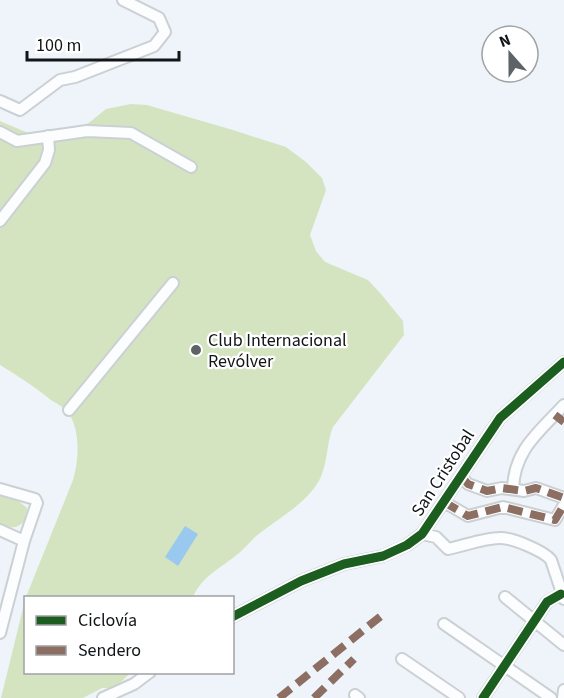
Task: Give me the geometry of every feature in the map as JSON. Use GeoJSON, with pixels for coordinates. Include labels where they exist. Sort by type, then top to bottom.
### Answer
{"type":"FeatureCollection","features":[{"type":"Feature","properties":{"kind":"street"},"geometry":{"type":"LineString","coordinates":[[0,101],[20,110],[60,80],[75,77],[154,46],[165,32],[159,18],[123,0]]}},
{"type":"Feature","properties":{"kind":"street"},"geometry":{"type":"LineString","coordinates":[[0,132],[17,141],[87,131],[131,133],[191,167]]}},
{"type":"Feature","properties":{"kind":"street"},"geometry":{"type":"LineString","coordinates":[[0,221],[45,163],[50,150],[48,136]]}},
{"type":"Feature","properties":{"kind":"street"},"geometry":{"type":"LineString","coordinates":[[69,410],[173,282]]}},
{"type":"Feature","properties":{"kind":"street","name":"San Cristobal"},"geometry":{"type":"LineString","coordinates":[[234,617],[301,581],[344,564],[383,556],[407,545],[422,534],[500,418],[564,362]]}},
{"type":"Feature","properties":{"kind":"street"},"geometry":{"type":"LineString","coordinates":[[513,489],[513,472],[526,445],[560,418],[564,405]]}},
{"type":"Feature","properties":{"kind":"street"},"geometry":{"type":"LineString","coordinates":[[462,477],[468,484],[487,491],[502,488],[524,491],[536,488],[564,498]]}},
{"type":"Feature","properties":{"kind":"street"},"geometry":{"type":"LineString","coordinates":[[0,489],[35,499],[37,503],[24,541],[0,633]]}},
{"type":"Feature","properties":{"kind":"street"},"geometry":{"type":"LineString","coordinates":[[486,513],[487,491]]}},
{"type":"Feature","properties":{"kind":"street"},"geometry":{"type":"LineString","coordinates":[[444,502],[468,516],[503,507],[555,520],[564,506]]}},
{"type":"Feature","properties":{"kind":"street"},"geometry":{"type":"LineString","coordinates":[[0,530],[24,541]]}},
{"type":"Feature","properties":{"kind":"street","name":"San Cristobal"},"geometry":{"type":"LineString","coordinates":[[422,534],[436,537],[448,549],[500,537],[537,550],[551,560],[563,596]]}},
{"type":"Feature","properties":{"kind":"street"},"geometry":{"type":"LineString","coordinates":[[483,698],[547,602],[563,596]]}},
{"type":"Feature","properties":{"kind":"street"},"geometry":{"type":"LineString","coordinates":[[505,597],[564,645]]}},
{"type":"Feature","properties":{"kind":"street"},"geometry":{"type":"LineString","coordinates":[[444,624],[551,698]]}},
{"type":"Feature","properties":{"kind":"street"},"geometry":{"type":"LineString","coordinates":[[402,659],[459,698]]}},
{"type":"Feature","properties":{"kind":"street"},"geometry":{"type":"LineString","coordinates":[[103,698],[134,684],[147,674]]}},
{"type":"Feature","properties":{"kind":"street"},"geometry":{"type":"LineString","coordinates":[[563,698],[564,690]]}},
{"type":"Feature","properties":{"kind":"green space","name":"Club Internacional Revólver"},"geometry":{"type":"Polygon","coordinates":[[[131,104],[147,105],[286,147],[322,178],[326,190],[310,235],[316,251],[325,262],[368,280],[403,321],[404,335],[333,427],[321,478],[311,492],[296,507],[262,531],[238,554],[212,573],[201,583],[194,596],[26,596],[73,480],[78,445],[75,427],[67,411],[0,365],[0,121],[33,135],[70,133],[90,122],[106,109],[131,104]]]}},
{"type":"Feature","properties":{"kind":"green space"},"geometry":{"type":"Polygon","coordinates":[[[0,495],[16,499],[27,508],[26,520],[14,527],[0,524],[0,495]]]}},
{"type":"Feature","properties":{"kind":"green space"},"geometry":{"type":"Polygon","coordinates":[[[24,604],[24,674],[129,674],[115,688],[102,688],[83,698],[1,698],[24,604]]]}},
{"type":"Feature","properties":{"kind":"water"},"geometry":{"type":"Polygon","coordinates":[[[185,526],[198,534],[178,566],[165,557],[185,526]]]}},
{"type":"Feature","properties":{"kind":"marked path"},"geometry":{"type":"LineString","coordinates":[[555,415],[564,422]]}},
{"type":"Feature","properties":{"kind":"marked path"},"geometry":{"type":"LineString","coordinates":[[462,477],[468,484],[487,491],[502,488],[524,491],[536,488],[564,498]]}},
{"type":"Feature","properties":{"kind":"marked path"},"geometry":{"type":"LineString","coordinates":[[444,502],[468,516],[503,507],[555,520],[564,505]]}},
{"type":"Feature","properties":{"kind":"marked path"},"geometry":{"type":"LineString","coordinates":[[279,698],[381,616]]}},
{"type":"Feature","properties":{"kind":"marked path"},"geometry":{"type":"LineString","coordinates":[[314,698],[354,659]]}},
{"type":"Feature","properties":{"kind":"cycle path"},"geometry":{"type":"LineString","coordinates":[[234,616],[301,581],[344,564],[383,556],[407,545],[422,534],[500,418],[564,362]]}},
{"type":"Feature","properties":{"kind":"cycle path"},"geometry":{"type":"LineString","coordinates":[[483,698],[547,602],[561,594]]}},
{"type":"Feature","properties":{"kind":"place","name":"Club Internacional Revólver"},"geometry":{"type":"Point","coordinates":[196,350]}}]}
